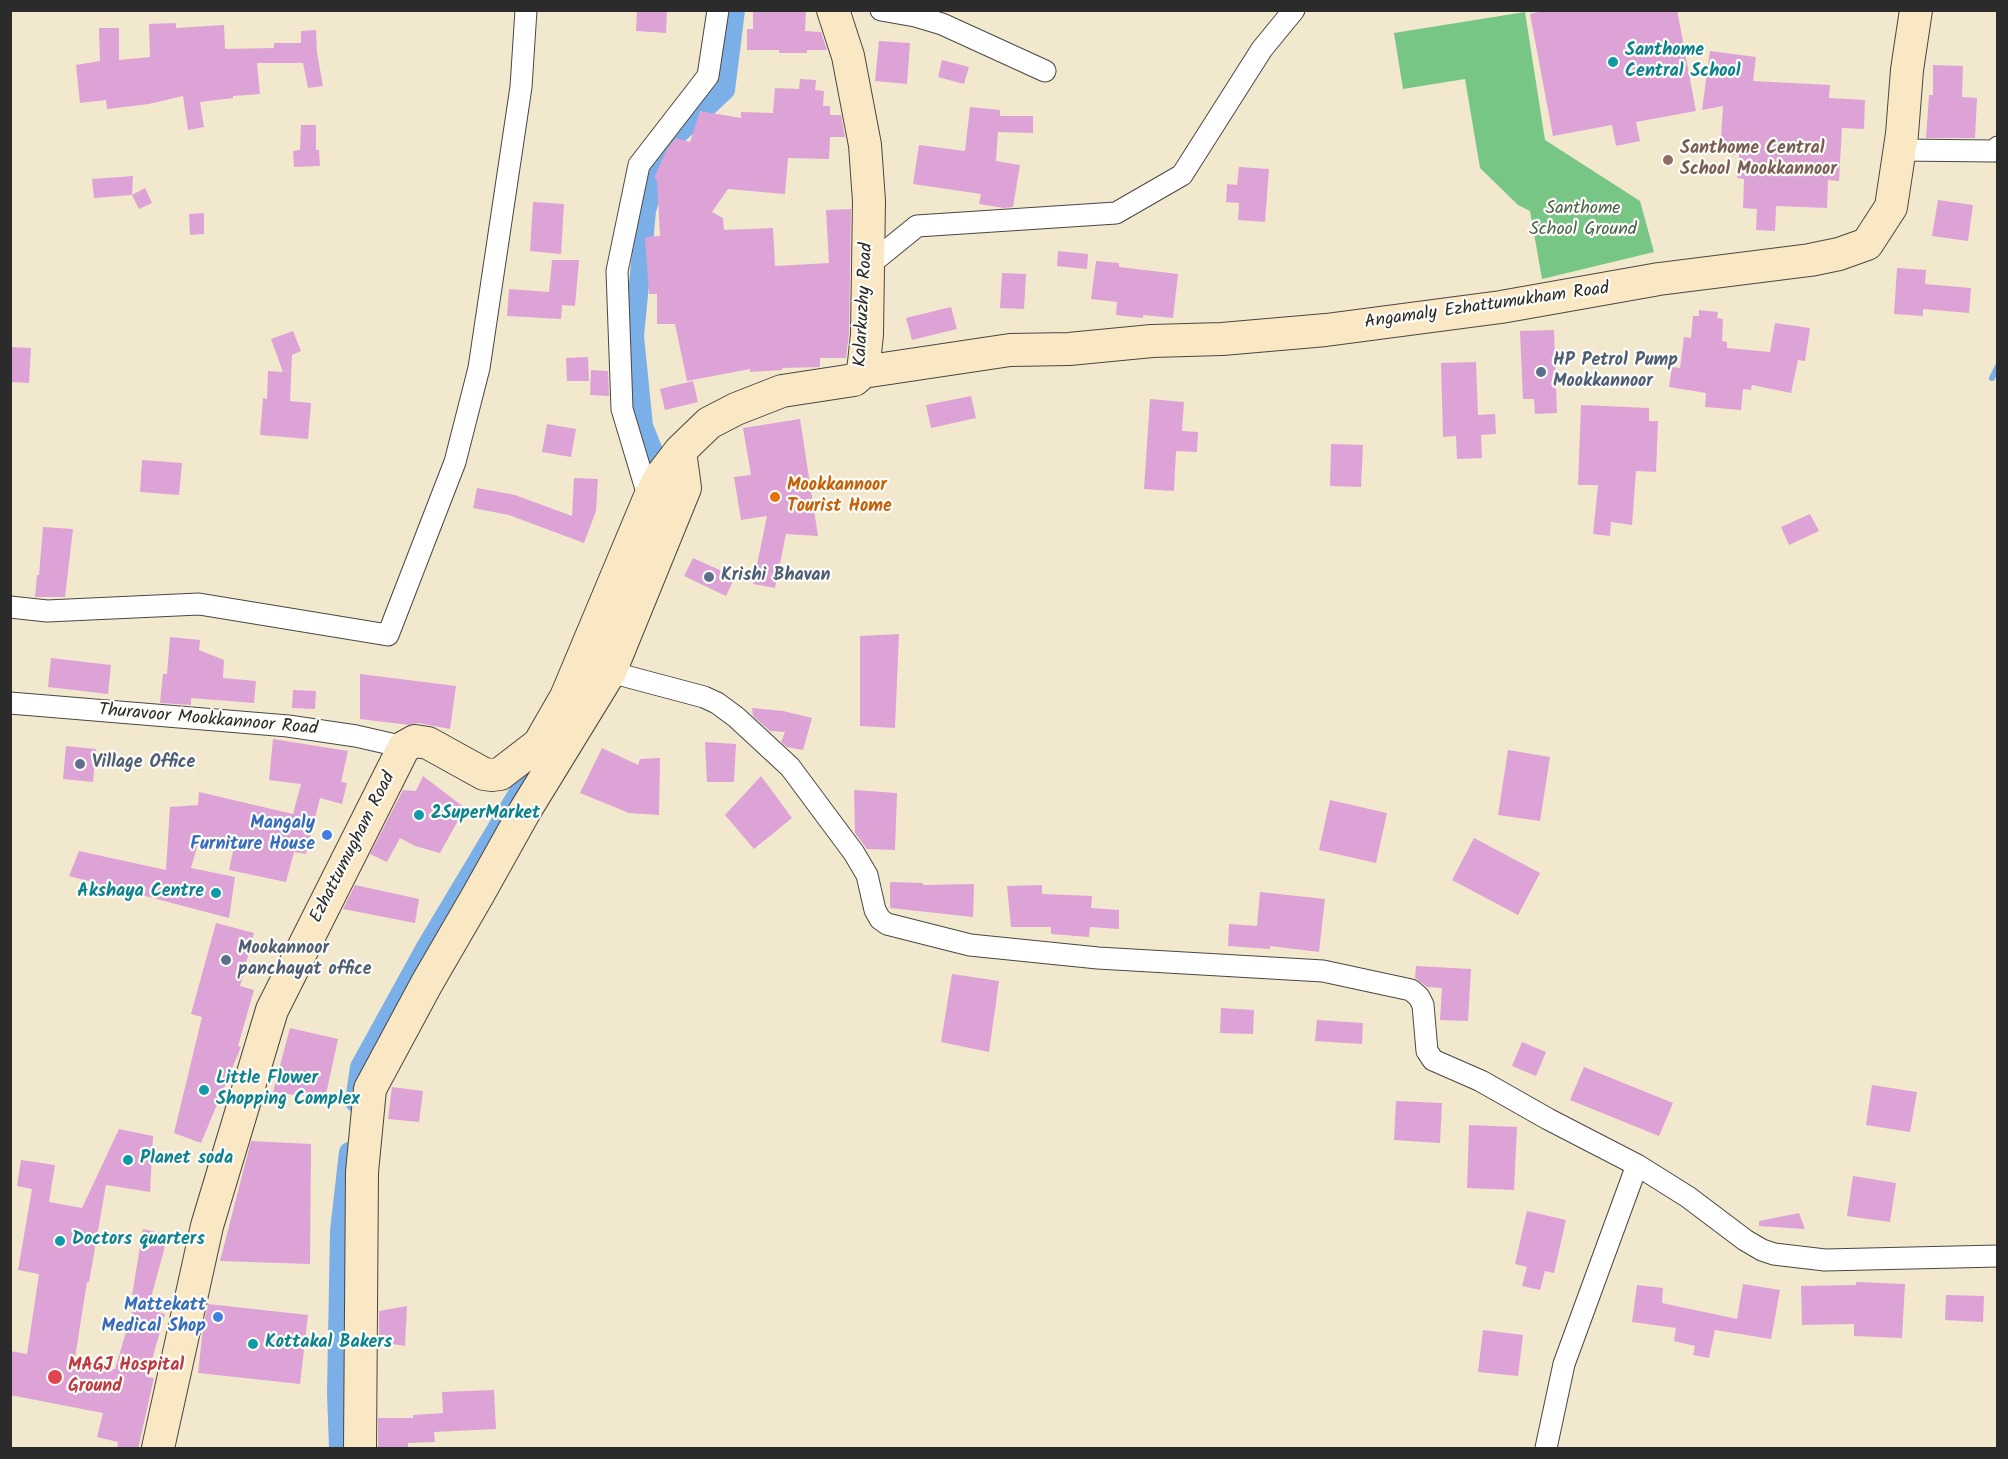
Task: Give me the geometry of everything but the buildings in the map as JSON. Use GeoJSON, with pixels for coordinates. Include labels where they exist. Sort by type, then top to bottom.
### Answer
{"type":"FeatureCollection","features":[{"type":"Feature","properties":{"kind":"street"},"geometry":{"type":"LineString","coordinates":[[10,606],[47,611],[199,604],[388,635],[455,462],[479,368],[521,87],[526,10]]}},
{"type":"Feature","properties":{"kind":"street"},"geometry":{"type":"LineString","coordinates":[[360,1449],[362,1172],[370,1089],[526,809],[610,672],[685,488],[664,474],[622,409],[617,271],[639,165],[708,76],[718,10]]}},
{"type":"Feature","properties":{"kind":"street","name":"Kalarkuzhy Road"},"geometry":{"type":"LineString","coordinates":[[664,474],[709,423],[736,409],[782,391],[854,380],[863,372],[867,334],[869,265],[869,201],[865,145],[848,56],[833,10]]}},
{"type":"Feature","properties":{"kind":"street"},"geometry":{"type":"LineString","coordinates":[[881,10],[908,14],[942,24],[1045,70]]}},
{"type":"Feature","properties":{"kind":"street"},"geometry":{"type":"LineString","coordinates":[[869,265],[917,226],[1116,213],[1182,175],[1262,49],[1294,10]]}},
{"type":"Feature","properties":{"kind":"street","name":"Angamaly Ezhattumukham Road"},"geometry":{"type":"LineString","coordinates":[[863,372],[1010,350],[1222,339],[1326,330],[1501,307],[1659,279],[1810,260],[1839,254],[1867,244],[1891,207],[1916,10]]}},
{"type":"Feature","properties":{"kind":"street"},"geometry":{"type":"LineString","coordinates":[[1899,150],[1994,151],[1998,147]]}},
{"type":"Feature","properties":{"kind":"street"},"geometry":{"type":"LineString","coordinates":[[404,747],[415,741],[428,743],[484,774],[492,775],[500,774],[538,744],[566,697],[664,474]]}},
{"type":"Feature","properties":{"kind":"street"},"geometry":{"type":"LineString","coordinates":[[610,672],[704,697],[717,703],[736,717],[790,767],[854,853],[867,875],[874,910],[887,924],[970,945],[1098,958],[1323,971],[1411,990],[1419,997],[1423,1005],[1427,1051],[1433,1060],[1481,1081],[1637,1165],[1688,1197],[1762,1250],[1774,1254],[1825,1260],[1998,1256]]}},
{"type":"Feature","properties":{"kind":"street","name":"Thuravoor Mookkannoor Road"},"geometry":{"type":"LineString","coordinates":[[10,703],[288,726],[356,736],[404,747]]}},
{"type":"Feature","properties":{"kind":"street","name":"Ezhattumugham Road"},"geometry":{"type":"LineString","coordinates":[[158,1449],[207,1226],[272,1010],[404,747]]}},
{"type":"Feature","properties":{"kind":"street"},"geometry":{"type":"LineString","coordinates":[[1546,1449],[1564,1364],[1637,1165]]}},
{"type":"Feature","properties":{"kind":"green space","name":"Santhome School Ground"},"geometry":{"type":"Polygon","coordinates":[[[1525,12],[1545,140],[1640,201],[1654,252],[1542,279],[1530,211],[1518,205],[1480,168],[1465,79],[1403,89],[1394,33],[1525,12]]]}},
{"type":"Feature","properties":{"kind":"waterway"},"geometry":{"type":"LineString","coordinates":[[662,474],[643,426],[634,336],[646,211],[662,149],[725,90],[735,10]]}},
{"type":"Feature","properties":{"kind":"waterway"},"geometry":{"type":"LineString","coordinates":[[1992,378],[1998,366]]}},
{"type":"Feature","properties":{"kind":"waterway"},"geometry":{"type":"LineString","coordinates":[[355,1102],[360,1067],[425,949],[546,747]]}},
{"type":"Feature","properties":{"kind":"waterway"},"geometry":{"type":"LineString","coordinates":[[339,1448],[337,1393],[340,1231],[349,1152]]}},
{"type":"Feature","properties":{"kind":"place","name":"Santhome Central School"},"geometry":{"type":"Point","coordinates":[1613,62]}},
{"type":"Feature","properties":{"kind":"place","name":"Santhome Central School Mookkannoor"},"geometry":{"type":"Point","coordinates":[1668,160]}},
{"type":"Feature","properties":{"kind":"place","name":"HP Petrol Pump Mookkannoor"},"geometry":{"type":"Point","coordinates":[1541,372]}},
{"type":"Feature","properties":{"kind":"place","name":"Mookkannoor Tourist Home"},"geometry":{"type":"Point","coordinates":[775,497]}},
{"type":"Feature","properties":{"kind":"place","name":"Krishi Bhavan"},"geometry":{"type":"Point","coordinates":[709,577]}},
{"type":"Feature","properties":{"kind":"place","name":"Village Office"},"geometry":{"type":"Point","coordinates":[80,764]}},
{"type":"Feature","properties":{"kind":"place","name":"2SuperMarket"},"geometry":{"type":"Point","coordinates":[419,815]}},
{"type":"Feature","properties":{"kind":"place","name":"Mangaly Furniture House"},"geometry":{"type":"Point","coordinates":[327,835]}},
{"type":"Feature","properties":{"kind":"place","name":"Akshaya Centre"},"geometry":{"type":"Point","coordinates":[216,893]}},
{"type":"Feature","properties":{"kind":"place","name":"Mookannoor panchayat office"},"geometry":{"type":"Point","coordinates":[226,960]}},
{"type":"Feature","properties":{"kind":"place","name":"Little Flower Shopping Complex"},"geometry":{"type":"Point","coordinates":[204,1090]}},
{"type":"Feature","properties":{"kind":"place","name":"Planet soda"},"geometry":{"type":"Point","coordinates":[128,1160]}},
{"type":"Feature","properties":{"kind":"place","name":"Doctors quarters"},"geometry":{"type":"Point","coordinates":[60,1241]}},
{"type":"Feature","properties":{"kind":"place","name":"Mattekatt Medical Shop"},"geometry":{"type":"Point","coordinates":[218,1317]}},
{"type":"Feature","properties":{"kind":"place","name":"Kottakal Bakers"},"geometry":{"type":"Point","coordinates":[253,1344]}},
{"type":"Feature","properties":{"kind":"place","name":"MAGJ Hospital Ground"},"geometry":{"type":"Point","coordinates":[55,1377]}}]}
